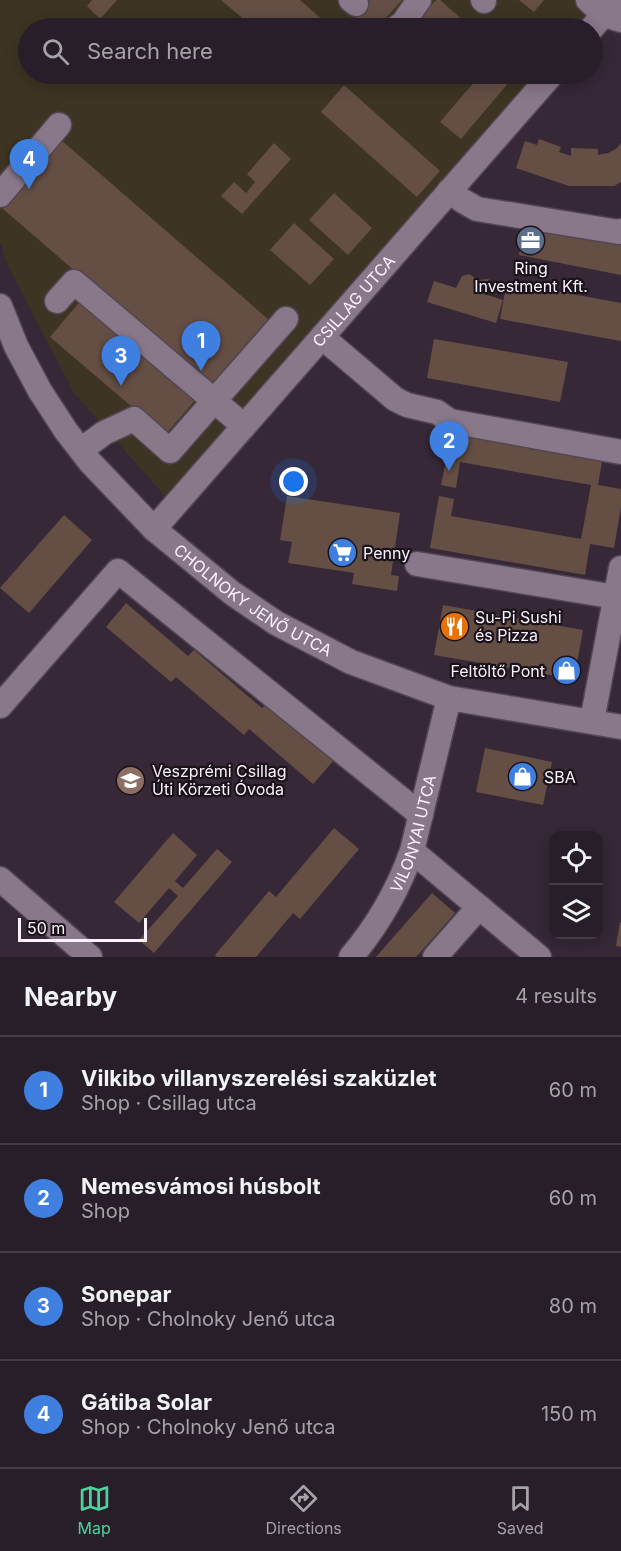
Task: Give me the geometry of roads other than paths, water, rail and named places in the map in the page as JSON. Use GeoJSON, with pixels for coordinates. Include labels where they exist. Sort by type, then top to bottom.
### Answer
{"type":"FeatureCollection","features":[{"type":"Feature","properties":{"kind":"street"},"geometry":{"type":"LineString","coordinates":[[406,18],[419,0]]}},
{"type":"Feature","properties":{"kind":"street","name":"CSILLAG UTCA"},"geometry":{"type":"LineString","coordinates":[[154,529],[543,84]]}},
{"type":"Feature","properties":{"kind":"street"},"geometry":{"type":"LineString","coordinates":[[0,195],[59,125]]}},
{"type":"Feature","properties":{"kind":"street"},"geometry":{"type":"LineString","coordinates":[[449,191],[477,209],[621,231]]}},
{"type":"Feature","properties":{"kind":"street"},"geometry":{"type":"LineString","coordinates":[[57,301],[74,282],[244,426]]}},
{"type":"Feature","properties":{"kind":"street","name":"CHOLNOKY JENŐ UTCA"},"geometry":{"type":"LineString","coordinates":[[0,306],[16,346],[40,391],[90,462],[154,529],[232,593],[276,623],[351,662],[449,698],[621,727]]}},
{"type":"Feature","properties":{"kind":"street"},"geometry":{"type":"LineString","coordinates":[[81,450],[104,433],[134,419],[170,451],[286,319]]}},
{"type":"Feature","properties":{"kind":"street"},"geometry":{"type":"LineString","coordinates":[[322,337],[394,399],[406,405],[436,412],[450,422],[621,452]]}},
{"type":"Feature","properties":{"kind":"street"},"geometry":{"type":"LineString","coordinates":[[417,564],[616,597]]}},
{"type":"Feature","properties":{"kind":"street"},"geometry":{"type":"LineString","coordinates":[[592,721],[621,568]]}},
{"type":"Feature","properties":{"kind":"street"},"geometry":{"type":"LineString","coordinates":[[0,706],[118,571],[421,815]]}},
{"type":"Feature","properties":{"kind":"street","name":"VILONYAI UTCA"},"geometry":{"type":"LineString","coordinates":[[351,957],[365,940],[394,894],[412,850],[449,698]]}},
{"type":"Feature","properties":{"kind":"street"},"geometry":{"type":"LineString","coordinates":[[412,850],[539,957]]}},
{"type":"Feature","properties":{"kind":"street"},"geometry":{"type":"LineString","coordinates":[[0,879],[90,957]]}},
{"type":"Feature","properties":{"kind":"street"},"geometry":{"type":"LineString","coordinates":[[435,957],[479,907]]}},
{"type":"Feature","properties":{"kind":"place","name":"Gátiba Solar"},"geometry":{"type":"Point","coordinates":[29,189]}},
{"type":"Feature","properties":{"kind":"place","name":"Ring Investment Kft."},"geometry":{"type":"Point","coordinates":[531,240]}},
{"type":"Feature","properties":{"kind":"place","name":"Vilkibo villanyszerelési szaküzlet"},"geometry":{"type":"Point","coordinates":[201,371]}},
{"type":"Feature","properties":{"kind":"place","name":"Sonepar"},"geometry":{"type":"Point","coordinates":[121,386]}},
{"type":"Feature","properties":{"kind":"place","name":"Nemesvámosi húsbolt"},"geometry":{"type":"Point","coordinates":[449,471]}},
{"type":"Feature","properties":{"kind":"place","name":"Penny"},"geometry":{"type":"Point","coordinates":[342,553]}},
{"type":"Feature","properties":{"kind":"place","name":"Su-Pi Sushi és Pizza"},"geometry":{"type":"Point","coordinates":[454,626]}},
{"type":"Feature","properties":{"kind":"place","name":"Feltöltő Pont"},"geometry":{"type":"Point","coordinates":[566,671]}},
{"type":"Feature","properties":{"kind":"place","name":"SBA"},"geometry":{"type":"Point","coordinates":[523,777]}},
{"type":"Feature","properties":{"kind":"place","name":"Veszprémi Csillag Úti Körzeti Óvoda"},"geometry":{"type":"Point","coordinates":[131,780]}}]}
